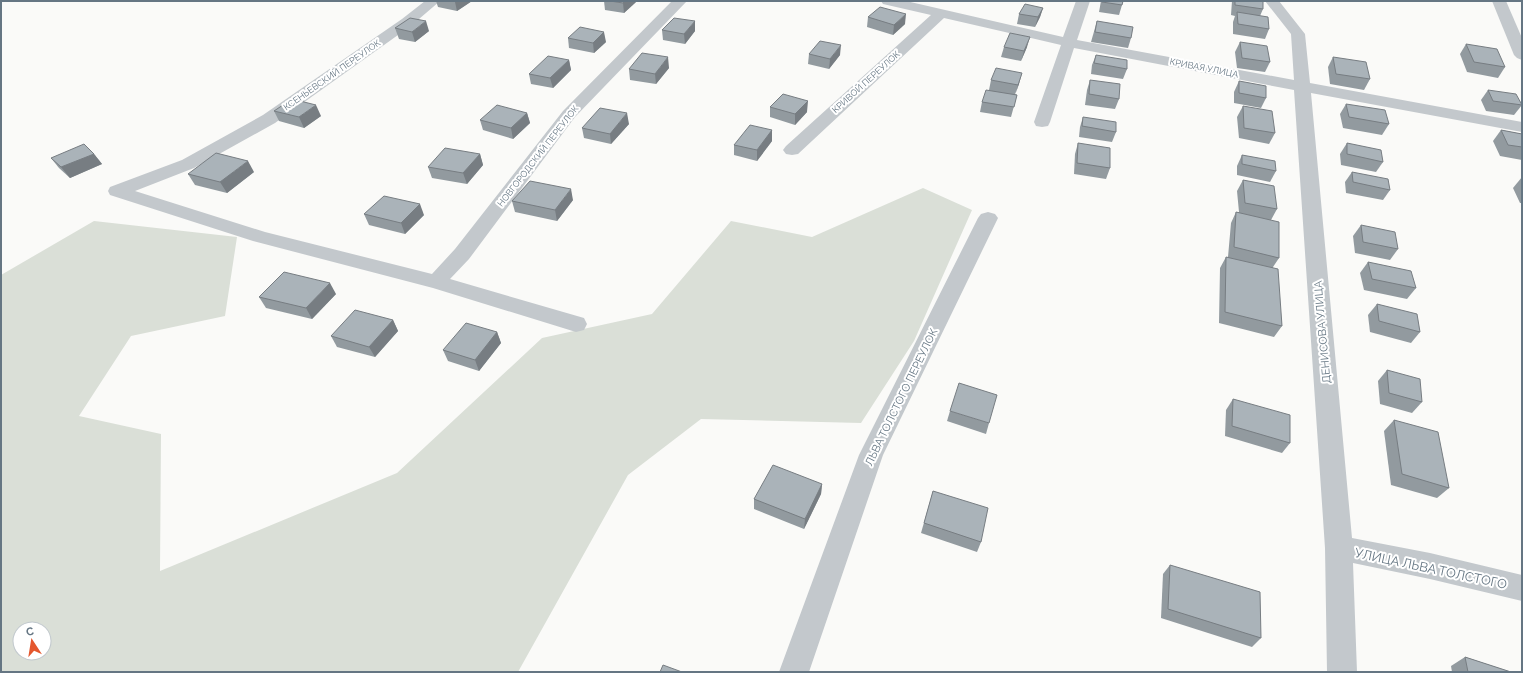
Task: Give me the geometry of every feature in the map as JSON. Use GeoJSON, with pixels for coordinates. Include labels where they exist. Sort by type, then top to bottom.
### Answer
{"type":"FeatureCollection","features":[{"type":"Feature","properties":{"kind":"street","name":"КСЕНЬЕВСКИЙ ПЕРЕУЛОК"},"geometry":{"type":"LineString","coordinates":[[433,1],[407,22],[269,119],[188,164],[117,191],[260,237],[436,282]]}},
{"type":"Feature","properties":{"kind":"street","name":"НОВГОРОДСКИЙ ПЕРЕУЛОК"},"geometry":{"type":"LineString","coordinates":[[436,282],[462,254],[569,114],[680,1]]}},
{"type":"Feature","properties":{"kind":"street","name":"КРИВАЯ УЛИЦА"},"geometry":{"type":"LineString","coordinates":[[888,1],[1069,43],[1522,127]]}},
{"type":"Feature","properties":{"kind":"street"},"geometry":{"type":"LineString","coordinates":[[1042,122],[1083,1]]}},
{"type":"Feature","properties":{"kind":"street","name":"ДЕНИСОВА УЛИЦА"},"geometry":{"type":"LineString","coordinates":[[1272,1],[1298,34],[1339,548],[1342,672]]}},
{"type":"Feature","properties":{"kind":"street"},"geometry":{"type":"LineString","coordinates":[[1499,1],[1522,55]]}},
{"type":"Feature","properties":{"kind":"street","name":"КРИВОЙ ПЕРЕУЛОК"},"geometry":{"type":"LineString","coordinates":[[792,150],[941,13]]}},
{"type":"Feature","properties":{"kind":"street","name":"ЛЬВА ТОЛСТОГО ПЕРЕУЛОК"},"geometry":{"type":"LineString","coordinates":[[794,672],[871,455],[988,218]]}},
{"type":"Feature","properties":{"kind":"street"},"geometry":{"type":"LineString","coordinates":[[436,282],[576,324]]}},
{"type":"Feature","properties":{"kind":"street","name":"УЛИЦА ЛЬВА ТОЛСТОГО"},"geometry":{"type":"LineString","coordinates":[[1339,548],[1430,566],[1522,588]]}},
{"type":"Feature","properties":{"kind":"shaded area"},"geometry":{"type":"Polygon","coordinates":[[[923,188],[972,210],[914,341],[861,423],[701,419],[628,475],[518,672],[1,672],[1,275],[94,221],[237,237],[225,316],[131,336],[79,416],[161,434],[160,571],[397,473],[542,338],[652,314],[731,221],[812,237],[923,188]]]}},
{"type":"Feature","properties":{"kind":"building"},"geometry":{"type":"Polygon","coordinates":[[[610,1],[625,1],[623,3],[610,1]]]}},
{"type":"Feature","properties":{"kind":"building"},"geometry":{"type":"Polygon","coordinates":[[[1102,1],[1123,1],[1122,5],[1102,1]]]}},
{"type":"Feature","properties":{"kind":"building"},"geometry":{"type":"Polygon","coordinates":[[[1235,1],[1263,1],[1263,9],[1235,5],[1235,1]]]}},
{"type":"Feature","properties":{"kind":"building"},"geometry":{"type":"Polygon","coordinates":[[[1025,4],[1043,8],[1038,17],[1019,14],[1025,4]]]}},
{"type":"Feature","properties":{"kind":"building"},"geometry":{"type":"Polygon","coordinates":[[[880,7],[906,14],[894,25],[868,17],[880,7]]]}},
{"type":"Feature","properties":{"kind":"building"},"geometry":{"type":"Polygon","coordinates":[[[1237,12],[1268,17],[1269,29],[1238,24],[1237,12]]]}},
{"type":"Feature","properties":{"kind":"building"},"geometry":{"type":"Polygon","coordinates":[[[410,18],[426,21],[412,32],[395,28],[410,18]]]}},
{"type":"Feature","properties":{"kind":"building"},"geometry":{"type":"Polygon","coordinates":[[[674,18],[695,21],[684,34],[662,30],[674,18]]]}},
{"type":"Feature","properties":{"kind":"building"},"geometry":{"type":"Polygon","coordinates":[[[1097,21],[1133,27],[1131,38],[1095,32],[1097,21]]]}},
{"type":"Feature","properties":{"kind":"building"},"geometry":{"type":"Polygon","coordinates":[[[580,27],[604,32],[593,43],[568,38],[580,27]]]}},
{"type":"Feature","properties":{"kind":"building"},"geometry":{"type":"Polygon","coordinates":[[[1010,33],[1030,37],[1024,51],[1004,47],[1010,33]]]}},
{"type":"Feature","properties":{"kind":"building"},"geometry":{"type":"Polygon","coordinates":[[[820,41],[841,45],[830,59],[809,54],[820,41]]]}},
{"type":"Feature","properties":{"kind":"building"},"geometry":{"type":"Polygon","coordinates":[[[1240,42],[1267,46],[1270,62],[1242,58],[1240,42]]]}},
{"type":"Feature","properties":{"kind":"building"},"geometry":{"type":"Polygon","coordinates":[[[1466,44],[1497,49],[1505,67],[1474,62],[1466,44]]]}},
{"type":"Feature","properties":{"kind":"building"},"geometry":{"type":"Polygon","coordinates":[[[642,53],[668,57],[655,74],[629,69],[642,53]]]}},
{"type":"Feature","properties":{"kind":"building"},"geometry":{"type":"Polygon","coordinates":[[[1096,55],[1127,60],[1127,69],[1094,63],[1096,55]]]}},
{"type":"Feature","properties":{"kind":"building"},"geometry":{"type":"Polygon","coordinates":[[[548,56],[569,60],[550,78],[529,74],[548,56]]]}},
{"type":"Feature","properties":{"kind":"building"},"geometry":{"type":"Polygon","coordinates":[[[1333,57],[1366,62],[1370,79],[1336,74],[1333,57]]]}},
{"type":"Feature","properties":{"kind":"building"},"geometry":{"type":"Polygon","coordinates":[[[996,68],[1022,73],[1018,85],[991,80],[996,68]]]}},
{"type":"Feature","properties":{"kind":"building"},"geometry":{"type":"Polygon","coordinates":[[[1090,80],[1120,84],[1119,99],[1089,94],[1090,80]]]}},
{"type":"Feature","properties":{"kind":"building"},"geometry":{"type":"Polygon","coordinates":[[[1239,81],[1266,86],[1266,98],[1239,93],[1239,81]]]}},
{"type":"Feature","properties":{"kind":"building"},"geometry":{"type":"Polygon","coordinates":[[[986,90],[1017,95],[1014,107],[982,102],[986,90]]]}},
{"type":"Feature","properties":{"kind":"building"},"geometry":{"type":"Polygon","coordinates":[[[1488,90],[1516,94],[1522,105],[1493,101],[1488,90]]]}},
{"type":"Feature","properties":{"kind":"building"},"geometry":{"type":"Polygon","coordinates":[[[783,94],[808,101],[795,114],[770,107],[783,94]]]}},
{"type":"Feature","properties":{"kind":"building"},"geometry":{"type":"Polygon","coordinates":[[[292,99],[316,105],[299,117],[274,111],[292,99]]]}},
{"type":"Feature","properties":{"kind":"building"},"geometry":{"type":"Polygon","coordinates":[[[1346,104],[1385,110],[1389,124],[1349,117],[1346,104]]]}},
{"type":"Feature","properties":{"kind":"building"},"geometry":{"type":"Polygon","coordinates":[[[497,105],[527,113],[511,128],[480,120],[497,105]]]}},
{"type":"Feature","properties":{"kind":"building"},"geometry":{"type":"Polygon","coordinates":[[[1243,106],[1272,111],[1275,133],[1244,128],[1243,106]]]}},
{"type":"Feature","properties":{"kind":"building"},"geometry":{"type":"Polygon","coordinates":[[[600,108],[627,113],[610,134],[582,128],[600,108]]]}},
{"type":"Feature","properties":{"kind":"building"},"geometry":{"type":"Polygon","coordinates":[[[1083,117],[1116,122],[1116,132],[1082,126],[1083,117]]]}},
{"type":"Feature","properties":{"kind":"building"},"geometry":{"type":"Polygon","coordinates":[[[750,125],[772,130],[757,150],[734,145],[750,125]]]}},
{"type":"Feature","properties":{"kind":"building"},"geometry":{"type":"Polygon","coordinates":[[[1501,130],[1522,134],[1522,147],[1508,145],[1501,130]]]}},
{"type":"Feature","properties":{"kind":"building"},"geometry":{"type":"Polygon","coordinates":[[[1078,143],[1110,148],[1110,168],[1077,163],[1078,143]]]}},
{"type":"Feature","properties":{"kind":"building"},"geometry":{"type":"Polygon","coordinates":[[[1347,143],[1381,150],[1383,162],[1347,154],[1347,143]]]}},
{"type":"Feature","properties":{"kind":"building"},"geometry":{"type":"Polygon","coordinates":[[[84,144],[94,154],[61,167],[51,158],[84,144]]]}},
{"type":"Feature","properties":{"kind":"building"},"geometry":{"type":"Polygon","coordinates":[[[445,148],[480,154],[463,173],[428,167],[445,148]]]}},
{"type":"Feature","properties":{"kind":"building"},"geometry":{"type":"Polygon","coordinates":[[[216,153],[248,161],[220,182],[188,174],[216,153]]]}},
{"type":"Feature","properties":{"kind":"building"},"geometry":{"type":"Polygon","coordinates":[[[1242,155],[1275,161],[1276,171],[1242,164],[1242,155]]]}},
{"type":"Feature","properties":{"kind":"building"},"geometry":{"type":"Polygon","coordinates":[[[1352,172],[1388,179],[1390,190],[1353,182],[1352,172]]]}},
{"type":"Feature","properties":{"kind":"building"},"geometry":{"type":"Polygon","coordinates":[[[1243,180],[1274,186],[1277,209],[1245,203],[1243,180]]]}},
{"type":"Feature","properties":{"kind":"building"},"geometry":{"type":"Polygon","coordinates":[[[530,181],[571,189],[555,210],[512,201],[530,181]]]}},
{"type":"Feature","properties":{"kind":"building"},"geometry":{"type":"Polygon","coordinates":[[[384,196],[420,204],[401,223],[364,214],[384,196]]]}},
{"type":"Feature","properties":{"kind":"building"},"geometry":{"type":"Polygon","coordinates":[[[1236,212],[1279,222],[1279,258],[1234,247],[1236,212]]]}},
{"type":"Feature","properties":{"kind":"building"},"geometry":{"type":"Polygon","coordinates":[[[1361,225],[1395,232],[1398,249],[1363,242],[1361,225]]]}},
{"type":"Feature","properties":{"kind":"building"},"geometry":{"type":"Polygon","coordinates":[[[1226,257],[1278,269],[1282,326],[1225,312],[1226,257]]]}},
{"type":"Feature","properties":{"kind":"building"},"geometry":{"type":"Polygon","coordinates":[[[1368,262],[1411,271],[1416,288],[1372,279],[1368,262]]]}},
{"type":"Feature","properties":{"kind":"building"},"geometry":{"type":"Polygon","coordinates":[[[284,272],[330,283],[306,308],[259,297],[284,272]]]}},
{"type":"Feature","properties":{"kind":"building"},"geometry":{"type":"Polygon","coordinates":[[[1377,304],[1417,314],[1420,332],[1379,321],[1377,304]]]}},
{"type":"Feature","properties":{"kind":"building"},"geometry":{"type":"Polygon","coordinates":[[[355,310],[393,320],[369,347],[331,336],[355,310]]]}},
{"type":"Feature","properties":{"kind":"building"},"geometry":{"type":"Polygon","coordinates":[[[466,323],[497,332],[475,360],[443,350],[466,323]]]}},
{"type":"Feature","properties":{"kind":"building"},"geometry":{"type":"Polygon","coordinates":[[[1387,370],[1420,379],[1422,402],[1389,393],[1387,370]]]}},
{"type":"Feature","properties":{"kind":"building"},"geometry":{"type":"Polygon","coordinates":[[[959,383],[997,395],[989,423],[950,411],[959,383]]]}},
{"type":"Feature","properties":{"kind":"building"},"geometry":{"type":"Polygon","coordinates":[[[1233,399],[1290,415],[1290,443],[1232,426],[1233,399]]]}},
{"type":"Feature","properties":{"kind":"building"},"geometry":{"type":"Polygon","coordinates":[[[1394,420],[1438,432],[1449,488],[1402,474],[1394,420]]]}},
{"type":"Feature","properties":{"kind":"building"},"geometry":{"type":"Polygon","coordinates":[[[773,465],[822,484],[805,519],[754,499],[773,465]]]}},
{"type":"Feature","properties":{"kind":"building"},"geometry":{"type":"Polygon","coordinates":[[[933,491],[988,508],[981,542],[924,523],[933,491]]]}},
{"type":"Feature","properties":{"kind":"building"},"geometry":{"type":"Polygon","coordinates":[[[1170,565],[1260,592],[1261,638],[1168,609],[1170,565]]]}},
{"type":"Feature","properties":{"kind":"building"},"geometry":{"type":"Polygon","coordinates":[[[1465,657],[1511,672],[1468,672],[1465,657]]]}},
{"type":"Feature","properties":{"kind":"building"},"geometry":{"type":"Polygon","coordinates":[[[663,665],[682,672],[660,672],[663,665]]]}}]}
